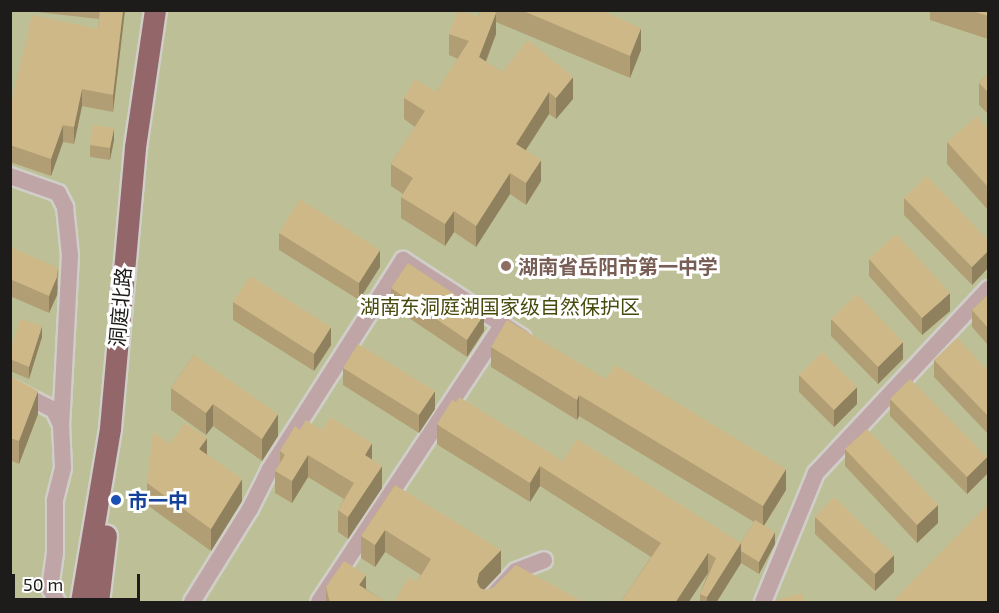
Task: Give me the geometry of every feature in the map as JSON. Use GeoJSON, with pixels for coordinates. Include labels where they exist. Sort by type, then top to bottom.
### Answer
{"type":"FeatureCollection","features":[{"type":"Feature","properties":{"kind":"main road","name":"洞庭北路"},"geometry":{"type":"LineString","coordinates":[[81,603],[110,428],[135,147],[155,10]]}},
{"type":"Feature","properties":{"kind":"main road","name":"洞庭北路"},"geometry":{"type":"LineString","coordinates":[[98,603],[122,405],[142,171],[165,10]]}},
{"type":"Feature","properties":{"kind":"street"},"geometry":{"type":"LineString","coordinates":[[10,176],[58,193],[65,207],[70,255],[60,425],[63,468],[55,501],[55,553],[50,588],[57,603]]}},
{"type":"Feature","properties":{"kind":"street"},"geometry":{"type":"LineString","coordinates":[[192,603],[250,509],[270,469],[403,260],[540,349]]}},
{"type":"Feature","properties":{"kind":"street"},"geometry":{"type":"LineString","coordinates":[[763,603],[816,473],[988,289]]}},
{"type":"Feature","properties":{"kind":"street"},"geometry":{"type":"LineString","coordinates":[[319,603],[502,326]]}},
{"type":"Feature","properties":{"kind":"street"},"geometry":{"type":"LineString","coordinates":[[10,388],[54,410],[60,425]]}},
{"type":"Feature","properties":{"kind":"street"},"geometry":{"type":"LineString","coordinates":[[487,603],[516,571],[544,560]]}},
{"type":"Feature","properties":{"kind":"green space","name":"湖南东洞庭湖国家级自然保护区"},"geometry":{"type":"Polygon","coordinates":[[[10,11],[988,11],[988,602],[11,602],[10,11]]]}},
{"type":"Feature","properties":{"kind":"building"},"geometry":{"type":"Polygon","coordinates":[[[100,10],[123,10],[113,95],[82,89],[74,127],[63,125],[51,159],[10,145],[10,109],[32,15],[98,29],[100,10]]]}},
{"type":"Feature","properties":{"kind":"building"},"geometry":{"type":"Polygon","coordinates":[[[458,10],[478,17],[481,10],[493,10],[496,13],[479,57],[502,72],[528,40],[573,77],[556,98],[549,92],[516,144],[541,160],[526,183],[510,173],[476,226],[454,211],[445,224],[401,197],[413,178],[391,164],[425,111],[404,98],[415,79],[436,92],[469,41],[449,34],[458,10]]]}},
{"type":"Feature","properties":{"kind":"building"},"geometry":{"type":"Polygon","coordinates":[[[521,10],[600,10],[641,28],[630,56],[521,10]]]}},
{"type":"Feature","properties":{"kind":"building"},"geometry":{"type":"Polygon","coordinates":[[[969,10],[988,10],[988,16],[969,10]]]}},
{"type":"Feature","properties":{"kind":"building"},"geometry":{"type":"Polygon","coordinates":[[[988,74],[988,92],[979,83],[988,74]]]}},
{"type":"Feature","properties":{"kind":"building"},"geometry":{"type":"Polygon","coordinates":[[[977,116],[988,129],[988,187],[947,142],[977,116]]]}},
{"type":"Feature","properties":{"kind":"building"},"geometry":{"type":"Polygon","coordinates":[[[93,125],[114,128],[110,148],[90,145],[93,125]]]}},
{"type":"Feature","properties":{"kind":"building"},"geometry":{"type":"Polygon","coordinates":[[[927,176],[988,240],[988,251],[972,267],[904,198],[927,176]]]}},
{"type":"Feature","properties":{"kind":"building"},"geometry":{"type":"Polygon","coordinates":[[[300,199],[380,250],[359,283],[279,233],[300,199]]]}},
{"type":"Feature","properties":{"kind":"building"},"geometry":{"type":"Polygon","coordinates":[[[896,234],[950,293],[922,318],[869,259],[896,234]]]}},
{"type":"Feature","properties":{"kind":"building"},"geometry":{"type":"Polygon","coordinates":[[[10,248],[58,268],[57,277],[49,296],[10,279],[10,248]]]}},
{"type":"Feature","properties":{"kind":"building"},"geometry":{"type":"Polygon","coordinates":[[[408,263],[484,314],[467,340],[391,288],[408,263]]]}},
{"type":"Feature","properties":{"kind":"building"},"geometry":{"type":"Polygon","coordinates":[[[250,276],[331,327],[314,354],[233,302],[250,276]]]}},
{"type":"Feature","properties":{"kind":"building"},"geometry":{"type":"Polygon","coordinates":[[[857,294],[903,342],[878,367],[831,319],[857,294]]]}},
{"type":"Feature","properties":{"kind":"building"},"geometry":{"type":"Polygon","coordinates":[[[988,294],[988,328],[972,310],[988,294]]]}},
{"type":"Feature","properties":{"kind":"building"},"geometry":{"type":"Polygon","coordinates":[[[20,319],[42,326],[29,367],[10,359],[20,319]]]}},
{"type":"Feature","properties":{"kind":"building"},"geometry":{"type":"Polygon","coordinates":[[[507,320],[606,379],[615,365],[786,469],[763,506],[579,395],[577,400],[491,347],[507,320]]]}},
{"type":"Feature","properties":{"kind":"building"},"geometry":{"type":"Polygon","coordinates":[[[957,338],[988,370],[988,416],[934,360],[957,338]]]}},
{"type":"Feature","properties":{"kind":"building"},"geometry":{"type":"Polygon","coordinates":[[[358,344],[435,391],[419,415],[343,368],[358,344]]]}},
{"type":"Feature","properties":{"kind":"building"},"geometry":{"type":"Polygon","coordinates":[[[822,352],[857,387],[834,410],[799,375],[822,352]]]}},
{"type":"Feature","properties":{"kind":"building"},"geometry":{"type":"Polygon","coordinates":[[[194,355],[278,414],[262,439],[213,404],[206,413],[171,388],[194,355]]]}},
{"type":"Feature","properties":{"kind":"building"},"geometry":{"type":"Polygon","coordinates":[[[10,376],[38,391],[19,441],[10,438],[10,376]]]}},
{"type":"Feature","properties":{"kind":"building"},"geometry":{"type":"Polygon","coordinates":[[[910,379],[987,457],[967,477],[890,399],[910,379]]]}},
{"type":"Feature","properties":{"kind":"building"},"geometry":{"type":"Polygon","coordinates":[[[459,397],[563,461],[577,439],[741,543],[707,597],[700,594],[716,558],[708,553],[675,603],[620,603],[661,543],[540,466],[530,483],[441,427],[437,424],[452,400],[456,402],[459,397]]]}},
{"type":"Feature","properties":{"kind":"building"},"geometry":{"type":"Polygon","coordinates":[[[330,417],[372,443],[365,455],[382,466],[348,517],[338,510],[354,483],[308,455],[292,481],[275,471],[285,455],[280,451],[295,426],[300,430],[306,420],[322,430],[330,417]]]}},
{"type":"Feature","properties":{"kind":"building"},"geometry":{"type":"Polygon","coordinates":[[[185,423],[207,438],[199,449],[242,479],[211,529],[147,483],[153,432],[170,444],[185,423]]]}},
{"type":"Feature","properties":{"kind":"building"},"geometry":{"type":"Polygon","coordinates":[[[867,429],[938,505],[917,525],[845,449],[867,429]]]}},
{"type":"Feature","properties":{"kind":"building"},"geometry":{"type":"Polygon","coordinates":[[[395,485],[501,550],[479,573],[477,582],[480,588],[485,590],[494,587],[516,565],[585,603],[393,603],[409,577],[417,582],[431,559],[385,530],[375,545],[361,536],[395,485]]]}},
{"type":"Feature","properties":{"kind":"building"},"geometry":{"type":"Polygon","coordinates":[[[834,497],[894,555],[875,574],[815,517],[834,497]]]}},
{"type":"Feature","properties":{"kind":"building"},"geometry":{"type":"Polygon","coordinates":[[[988,504],[988,603],[899,603],[895,599],[988,504]]]}},
{"type":"Feature","properties":{"kind":"building"},"geometry":{"type":"Polygon","coordinates":[[[755,520],[775,532],[759,562],[741,551],[741,543],[755,520]]]}},
{"type":"Feature","properties":{"kind":"building"},"geometry":{"type":"Polygon","coordinates":[[[344,561],[366,575],[359,585],[388,603],[330,603],[326,587],[344,561]]]}},
{"type":"Feature","properties":{"kind":"building"},"geometry":{"type":"Polygon","coordinates":[[[802,593],[805,603],[775,603],[774,601],[802,593]]]}},
{"type":"Feature","properties":{"kind":"place","name":"湖南省岳阳市第一中学"},"geometry":{"type":"Point","coordinates":[506,266]}},
{"type":"Feature","properties":{"kind":"place","name":"市一中"},"geometry":{"type":"Point","coordinates":[116,500]}}]}
